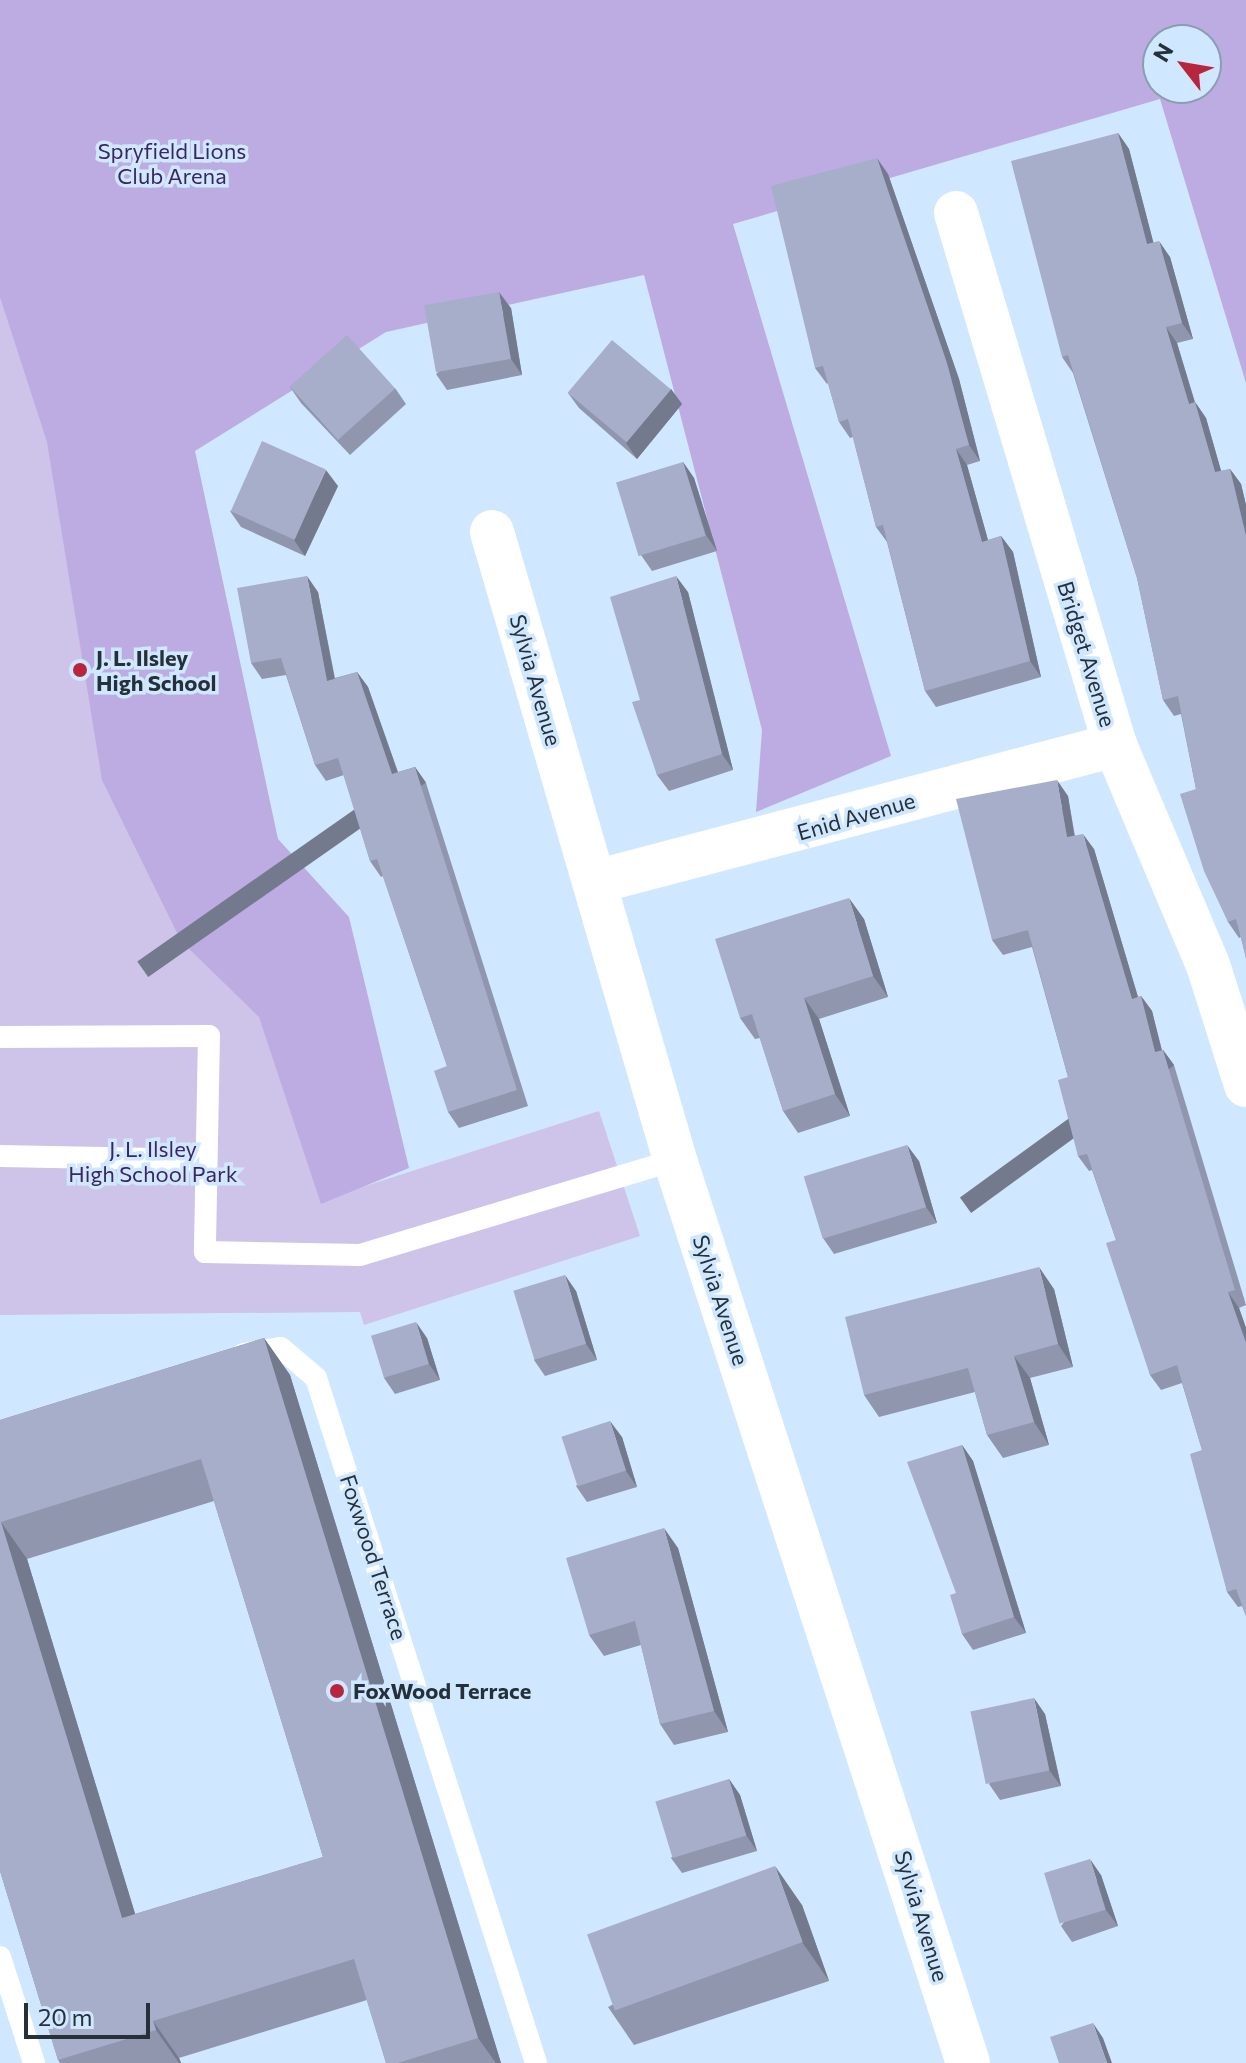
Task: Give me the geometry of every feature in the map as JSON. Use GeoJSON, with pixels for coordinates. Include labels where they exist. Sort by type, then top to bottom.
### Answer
{"type":"FeatureCollection","features":[{"type":"Feature","properties":{"kind":"street","name":"Bridget Avenue"},"geometry":{"type":"LineString","coordinates":[[956,213],[1115,745],[1208,965],[1246,1085]]}},
{"type":"Feature","properties":{"kind":"street","name":"Sylvia Avenue"},"geometry":{"type":"LineString","coordinates":[[492,532],[675,1160],[968,2063]]}},
{"type":"Feature","properties":{"kind":"street","name":"Enid Avenue"},"geometry":{"type":"LineString","coordinates":[[595,882],[1115,745]]}},
{"type":"Feature","properties":{"kind":"lane"},"geometry":{"type":"LineString","coordinates":[[0,1037],[209,1036],[205,1252],[360,1255],[675,1160]]}},
{"type":"Feature","properties":{"kind":"lane"},"geometry":{"type":"LineString","coordinates":[[0,1156],[206,1160]]}},
{"type":"Feature","properties":{"kind":"lane","name":"Foxwood Terrace"},"geometry":{"type":"LineString","coordinates":[[214,1364],[281,1348],[316,1378],[536,2063]]}},
{"type":"Feature","properties":{"kind":"lane"},"geometry":{"type":"LineString","coordinates":[[0,1957],[34,2063]]}},
{"type":"Feature","properties":{"kind":"green space"},"geometry":{"type":"Polygon","coordinates":[[[0,0],[1246,0],[1222,24],[1142,24],[1142,45],[75,398],[325,1199],[599,1111],[640,1236],[364,1325],[360,1312],[0,1315],[0,0]]]}},
{"type":"Feature","properties":{"kind":"green space","name":"Spryfield Lions Club Arena"},"geometry":{"type":"Polygon","coordinates":[[[0,0],[1246,0],[1246,383],[1162,104],[1222,104],[1222,24],[1142,24],[1143,104],[733,224],[891,756],[756,812],[762,730],[644,275],[386,332],[195,451],[278,839],[349,917],[409,1168],[321,1204],[259,1017],[181,941],[102,780],[47,442],[0,297],[0,0]]]}},
{"type":"Feature","properties":{"kind":"building"},"geometry":{"type":"Polygon","coordinates":[[[1118,133],[1147,244],[1159,241],[1182,323],[1166,327],[1189,404],[1195,402],[1215,472],[1230,469],[1246,536],[1246,958],[1236,919],[1228,922],[1204,871],[1180,794],[1196,789],[1178,696],[1163,700],[1137,578],[1068,355],[1062,357],[1011,161],[1118,133]]]}},
{"type":"Feature","properties":{"kind":"building"},"geometry":{"type":"Polygon","coordinates":[[[877,158],[947,363],[969,445],[956,449],[982,542],[1001,536],[1030,661],[925,691],[883,525],[876,527],[848,419],[839,422],[823,366],[815,368],[771,186],[877,158]]]}},
{"type":"Feature","properties":{"kind":"building"},"geometry":{"type":"Polygon","coordinates":[[[499,292],[511,359],[436,372],[424,305],[499,292]]]}},
{"type":"Feature","properties":{"kind":"building"},"geometry":{"type":"Polygon","coordinates":[[[347,335],[395,389],[338,440],[290,387],[347,335]]]}},
{"type":"Feature","properties":{"kind":"building"},"geometry":{"type":"Polygon","coordinates":[[[612,340],[671,389],[627,442],[568,393],[612,340]]]}},
{"type":"Feature","properties":{"kind":"building"},"geometry":{"type":"Polygon","coordinates":[[[262,441],[326,469],[295,540],[231,511],[262,441]]]}},
{"type":"Feature","properties":{"kind":"building"},"geometry":{"type":"Polygon","coordinates":[[[683,462],[706,536],[639,556],[616,482],[683,462]]]}},
{"type":"Feature","properties":{"kind":"building"},"geometry":{"type":"Polygon","coordinates":[[[307,576],[327,681],[357,672],[392,774],[415,767],[517,1090],[448,1112],[434,1071],[447,1066],[377,859],[370,861],[338,758],[315,765],[281,658],[251,663],[237,588],[307,576]]]}},
{"type":"Feature","properties":{"kind":"building"},"geometry":{"type":"Polygon","coordinates":[[[676,576],[722,754],[657,775],[632,702],[640,700],[610,597],[676,576]]]}},
{"type":"Feature","properties":{"kind":"building"},"geometry":{"type":"Polygon","coordinates":[[[1057,780],[1067,837],[1083,834],[1132,999],[1141,996],[1155,1052],[1163,1050],[1235,1290],[1228,1292],[1246,1343],[1246,1616],[1236,1589],[1227,1592],[1190,1454],[1202,1450],[1177,1365],[1150,1375],[1106,1243],[1116,1240],[1087,1154],[1078,1156],[1058,1080],[1068,1077],[1028,930],[992,940],[956,799],[1057,780]]]}},
{"type":"Feature","properties":{"kind":"building"},"geometry":{"type":"Polygon","coordinates":[[[849,898],[873,976],[804,998],[835,1094],[783,1111],[752,1014],[740,1018],[715,939],[849,898]]]}},
{"type":"Feature","properties":{"kind":"building"},"geometry":{"type":"Polygon","coordinates":[[[907,1145],[926,1207],[823,1239],[804,1177],[907,1145]]]}},
{"type":"Feature","properties":{"kind":"building"},"geometry":{"type":"Polygon","coordinates":[[[1039,1267],[1058,1344],[1014,1356],[1034,1422],[987,1435],[968,1368],[864,1395],[845,1317],[1039,1267]]]}},
{"type":"Feature","properties":{"kind":"building"},"geometry":{"type":"Polygon","coordinates":[[[565,1275],[586,1344],[534,1360],[513,1291],[565,1275]]]}},
{"type":"Feature","properties":{"kind":"building"},"geometry":{"type":"Polygon","coordinates":[[[416,1322],[429,1364],[384,1378],[371,1336],[416,1322]]]}},
{"type":"Feature","properties":{"kind":"building","name":"FoxWood Terrace"},"geometry":{"type":"Polygon","coordinates":[[[264,1338],[478,2038],[398,2063],[386,2063],[354,1959],[153,2021],[156,2030],[58,2060],[0,1871],[0,1420],[264,1338]],[[201,1459],[1,1522],[122,1918],[323,1857],[201,1459]]]}},
{"type":"Feature","properties":{"kind":"building"},"geometry":{"type":"Polygon","coordinates":[[[610,1421],[626,1470],[578,1486],[561,1437],[610,1421]]]}},
{"type":"Feature","properties":{"kind":"building"},"geometry":{"type":"Polygon","coordinates":[[[962,1445],[1014,1617],[962,1634],[950,1595],[956,1593],[907,1462],[962,1445]]]}},
{"type":"Feature","properties":{"kind":"building"},"geometry":{"type":"Polygon","coordinates":[[[664,1528],[714,1711],[660,1724],[635,1621],[589,1635],[566,1558],[664,1528]]]}},
{"type":"Feature","properties":{"kind":"building"},"geometry":{"type":"Polygon","coordinates":[[[1034,1698],[1049,1770],[986,1784],[970,1712],[1034,1698]]]}},
{"type":"Feature","properties":{"kind":"building"},"geometry":{"type":"Polygon","coordinates":[[[729,1779],[746,1835],[673,1858],[655,1802],[729,1779]]]}},
{"type":"Feature","properties":{"kind":"building"},"geometry":{"type":"Polygon","coordinates":[[[1090,1859],[1105,1910],[1060,1924],[1044,1873],[1090,1859]]]}},
{"type":"Feature","properties":{"kind":"building"},"geometry":{"type":"Polygon","coordinates":[[[775,1866],[803,1942],[615,2011],[587,1934],[775,1866]]]}},
{"type":"Feature","properties":{"kind":"building"},"geometry":{"type":"Polygon","coordinates":[[[1093,2023],[1107,2063],[1059,2063],[1050,2037],[1093,2023]]]}},
{"type":"Feature","properties":{"kind":"place","name":"J. L. Ilsley High School"},"geometry":{"type":"Point","coordinates":[80,670]}},
{"type":"Feature","properties":{"kind":"place","name":"FoxWood Terrace"},"geometry":{"type":"Point","coordinates":[337,1691]}},
{"type":"Feature","properties":{"kind":"park label","name":"J. L. Ilsley High School Park"},"geometry":{"type":"Point","coordinates":[153,1160]}}]}
